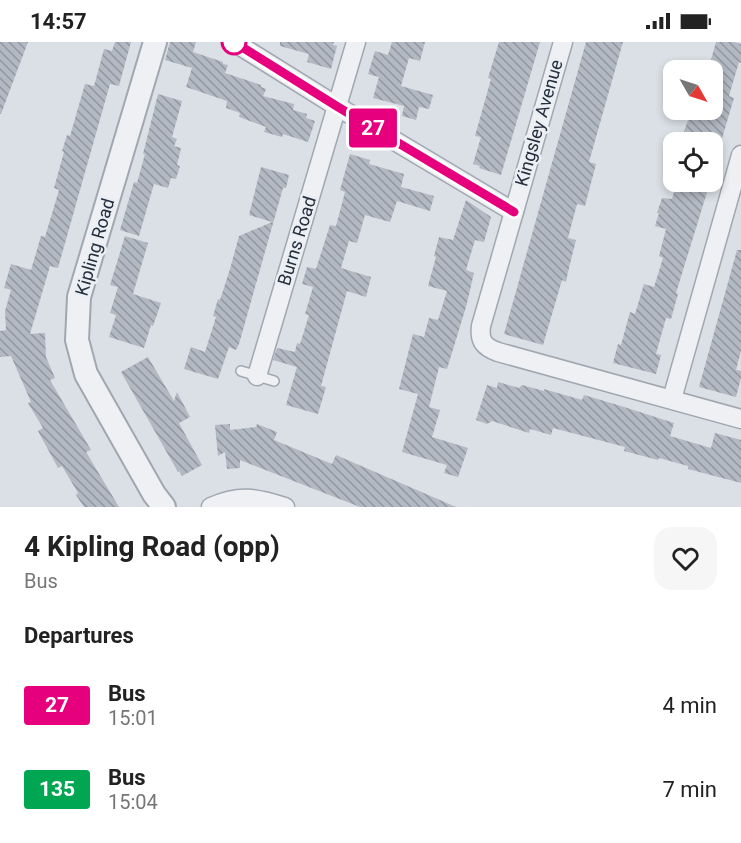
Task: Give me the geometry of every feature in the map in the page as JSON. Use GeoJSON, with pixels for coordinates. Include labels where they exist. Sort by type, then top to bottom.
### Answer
{"type":"FeatureCollection","features":[{"type":"Feature","properties":{"kind":"street","name":"Kipling Road"},"geometry":{"type":"LineString","coordinates":[[155,42],[79,297],[77,340],[86,374],[154,494],[164,507]]}},
{"type":"Feature","properties":{"kind":"street"},"geometry":{"type":"LineString","coordinates":[[234,42],[514,212]]}},
{"type":"Feature","properties":{"kind":"street","name":"Burns Road"},"geometry":{"type":"LineString","coordinates":[[257,376],[356,42]]}},
{"type":"Feature","properties":{"kind":"street","name":"Kingsley Avenue"},"geometry":{"type":"LineString","coordinates":[[562,42],[481,326],[482,343],[498,352],[672,399]]}},
{"type":"Feature","properties":{"kind":"street"},"geometry":{"type":"LineString","coordinates":[[741,155],[672,399],[741,419]]}},
{"type":"Feature","properties":{"kind":"street"},"geometry":{"type":"LineString","coordinates":[[211,507],[223,502],[254,498],[285,507]]}},
{"type":"Feature","properties":{"kind":"building"},"geometry":{"type":"Polygon","coordinates":[[[0,42],[28,42],[1,114],[0,114],[0,42]]]}},
{"type":"Feature","properties":{"kind":"building"},"geometry":{"type":"Polygon","coordinates":[[[115,42],[131,42],[119,86],[110,84],[58,268],[50,266],[30,334],[45,333],[46,357],[55,378],[50,380],[91,450],[86,452],[119,507],[84,507],[62,466],[58,468],[38,431],[43,428],[28,403],[31,402],[11,356],[0,357],[0,331],[6,330],[5,311],[11,290],[4,288],[11,264],[31,270],[41,236],[45,237],[59,190],[54,188],[64,152],[62,151],[67,135],[70,136],[85,84],[94,86],[104,49],[112,51],[115,42]]]}},
{"type":"Feature","properties":{"kind":"building"},"geometry":{"type":"Polygon","coordinates":[[[170,42],[196,42],[193,52],[228,65],[225,73],[261,85],[266,89],[263,96],[294,104],[293,110],[307,114],[306,118],[315,121],[308,142],[283,134],[282,137],[264,132],[266,127],[239,117],[240,113],[226,108],[227,101],[186,87],[192,68],[165,60],[170,42]]]}},
{"type":"Feature","properties":{"kind":"building"},"geometry":{"type":"Polygon","coordinates":[[[280,42],[334,42],[333,45],[337,46],[331,69],[307,62],[309,54],[280,46],[280,42]]]}},
{"type":"Feature","properties":{"kind":"building"},"geometry":{"type":"Polygon","coordinates":[[[392,42],[425,42],[420,61],[409,58],[401,86],[433,95],[429,109],[419,107],[416,120],[402,116],[404,106],[373,98],[379,77],[368,74],[375,51],[388,55],[392,42]]]}},
{"type":"Feature","properties":{"kind":"building"},"geometry":{"type":"Polygon","coordinates":[[[499,42],[540,42],[501,175],[473,164],[481,137],[475,136],[499,42]]]}},
{"type":"Feature","properties":{"kind":"building"},"geometry":{"type":"Polygon","coordinates":[[[586,42],[623,42],[589,162],[596,164],[585,206],[577,204],[568,238],[576,240],[566,282],[562,280],[543,345],[504,334],[586,42]]]}},
{"type":"Feature","properties":{"kind":"building"},"geometry":{"type":"Polygon","coordinates":[[[716,42],[741,44],[741,63],[739,62],[729,96],[734,98],[723,135],[723,132],[684,132],[688,120],[723,120],[723,60],[711,60],[716,42]]]}},
{"type":"Feature","properties":{"kind":"building"},"geometry":{"type":"Polygon","coordinates":[[[158,94],[182,101],[172,137],[177,139],[174,146],[181,148],[177,165],[180,166],[176,179],[171,178],[168,188],[154,184],[139,236],[120,230],[134,182],[137,183],[158,94]]]}},
{"type":"Feature","properties":{"kind":"building"},"geometry":{"type":"Polygon","coordinates":[[[350,154],[370,160],[369,164],[404,174],[401,187],[434,196],[430,211],[397,201],[390,222],[365,215],[357,243],[349,241],[341,268],[371,277],[366,297],[347,291],[321,386],[326,387],[318,414],[286,405],[297,367],[273,360],[277,348],[295,352],[297,343],[300,344],[309,315],[305,314],[313,287],[302,284],[307,267],[316,269],[330,225],[336,226],[345,192],[340,190],[350,154]]]}},
{"type":"Feature","properties":{"kind":"building"},"geometry":{"type":"Polygon","coordinates":[[[261,167],[289,175],[286,188],[283,188],[239,344],[236,350],[229,347],[218,379],[184,369],[191,347],[205,352],[216,317],[213,316],[239,236],[272,222],[249,215],[261,167]]]}},
{"type":"Feature","properties":{"kind":"building"},"geometry":{"type":"Polygon","coordinates":[[[674,192],[707,192],[676,293],[678,294],[671,319],[666,318],[656,354],[661,355],[656,374],[613,363],[618,344],[621,345],[630,312],[635,314],[644,284],[654,287],[663,258],[659,256],[666,229],[655,226],[659,213],[657,213],[662,198],[672,199],[674,192]]]}},
{"type":"Feature","properties":{"kind":"building"},"geometry":{"type":"Polygon","coordinates":[[[466,200],[491,217],[484,242],[475,240],[466,270],[474,273],[466,307],[447,369],[439,367],[429,407],[440,410],[432,437],[468,448],[458,477],[444,473],[447,465],[402,452],[418,394],[399,389],[413,334],[424,337],[429,318],[438,320],[447,291],[428,286],[436,257],[434,256],[439,237],[453,240],[466,200]]]}},
{"type":"Feature","properties":{"kind":"building"},"geometry":{"type":"Polygon","coordinates":[[[125,236],[148,243],[133,294],[161,303],[144,348],[109,337],[116,315],[110,313],[118,287],[110,285],[125,236]]]}},
{"type":"Feature","properties":{"kind":"building"},"geometry":{"type":"Polygon","coordinates":[[[737,250],[741,250],[741,351],[736,370],[741,371],[741,378],[736,397],[699,387],[737,250]]]}},
{"type":"Feature","properties":{"kind":"building"},"geometry":{"type":"Polygon","coordinates":[[[148,357],[174,401],[177,392],[190,417],[179,423],[202,465],[182,476],[121,372],[148,357]]]}},
{"type":"Feature","properties":{"kind":"building"},"geometry":{"type":"Polygon","coordinates":[[[498,382],[519,388],[522,385],[544,391],[544,389],[582,400],[584,395],[621,406],[674,423],[670,436],[711,448],[715,433],[741,440],[741,483],[688,469],[688,466],[659,458],[658,460],[624,451],[625,447],[553,428],[551,435],[530,429],[529,433],[492,421],[487,424],[476,420],[487,385],[497,388],[498,382]]]}},
{"type":"Feature","properties":{"kind":"building"},"geometry":{"type":"Polygon","coordinates":[[[230,424],[230,430],[256,427],[257,424],[277,432],[274,440],[332,464],[336,455],[456,507],[360,507],[240,460],[240,468],[227,469],[225,452],[218,456],[215,425],[230,424]]]}},
{"type":"Feature","properties":{"kind":"bus line","name":"27"},"geometry":{"type":"LineString","coordinates":[[234,42],[514,212]]}}]}
